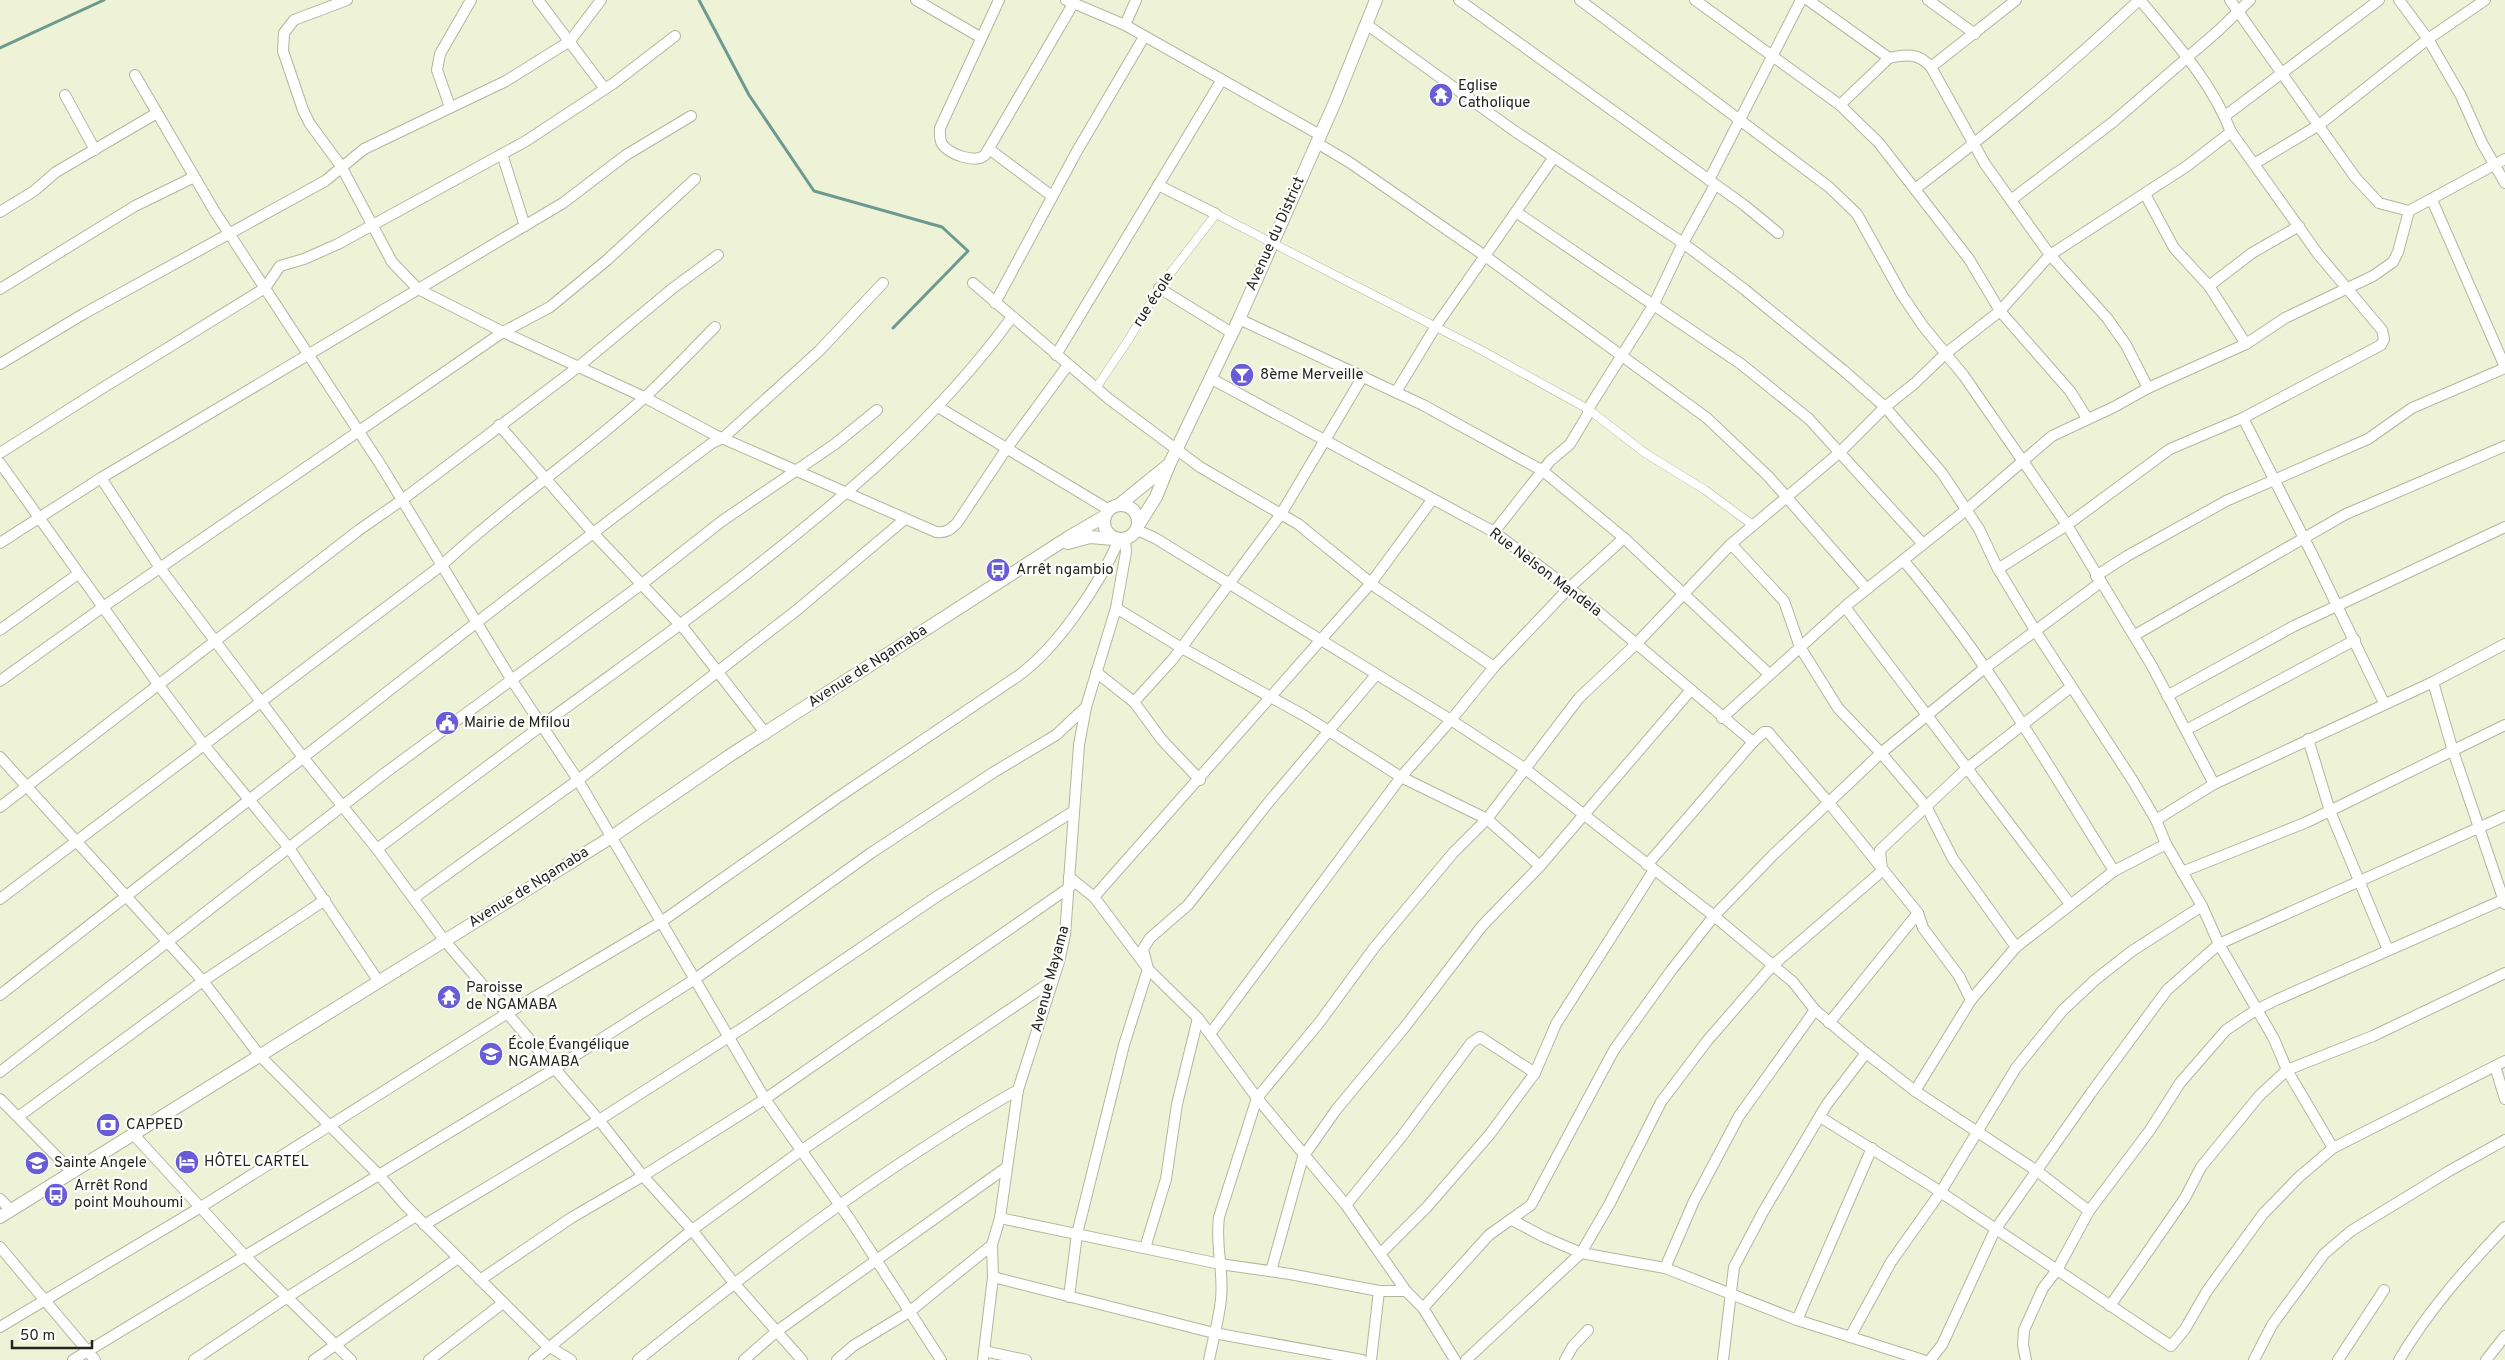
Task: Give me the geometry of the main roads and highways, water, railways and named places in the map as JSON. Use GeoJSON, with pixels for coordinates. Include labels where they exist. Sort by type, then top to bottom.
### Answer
{"type":"FeatureCollection","features":[{"type":"Feature","properties":{"kind":"waterway"},"geometry":{"type":"LineString","coordinates":[[0,48],[104,0]]}},
{"type":"Feature","properties":{"kind":"waterway"},"geometry":{"type":"LineString","coordinates":[[699,0],[749,95],[814,191],[942,227],[968,251],[893,328]]}},
{"type":"Feature","properties":{"kind":"place","name":"Eglise Catholique"},"geometry":{"type":"Point","coordinates":[1441,95]}},
{"type":"Feature","properties":{"kind":"place","name":"8ème Merveille"},"geometry":{"type":"Point","coordinates":[1242,375]}},
{"type":"Feature","properties":{"kind":"place","name":"Arrêt ngambio"},"geometry":{"type":"Point","coordinates":[998,570]}},
{"type":"Feature","properties":{"kind":"place","name":"Mairie de Mfilou"},"geometry":{"type":"Point","coordinates":[447,723]}},
{"type":"Feature","properties":{"kind":"place","name":"Paroisse de NGAMABA"},"geometry":{"type":"Point","coordinates":[449,997]}},
{"type":"Feature","properties":{"kind":"place","name":"École Évangélique NGAMABA"},"geometry":{"type":"Point","coordinates":[491,1054]}},
{"type":"Feature","properties":{"kind":"place","name":"CAPPED"},"geometry":{"type":"Point","coordinates":[108,1125]}},
{"type":"Feature","properties":{"kind":"place","name":"HÔTEL CARTEL"},"geometry":{"type":"Point","coordinates":[187,1162]}},
{"type":"Feature","properties":{"kind":"place","name":"Sainte Angele"},"geometry":{"type":"Point","coordinates":[37,1163]}},
{"type":"Feature","properties":{"kind":"place","name":"Arrêt Rond point Mouhoumi"},"geometry":{"type":"Point","coordinates":[56,1195]}}]}
